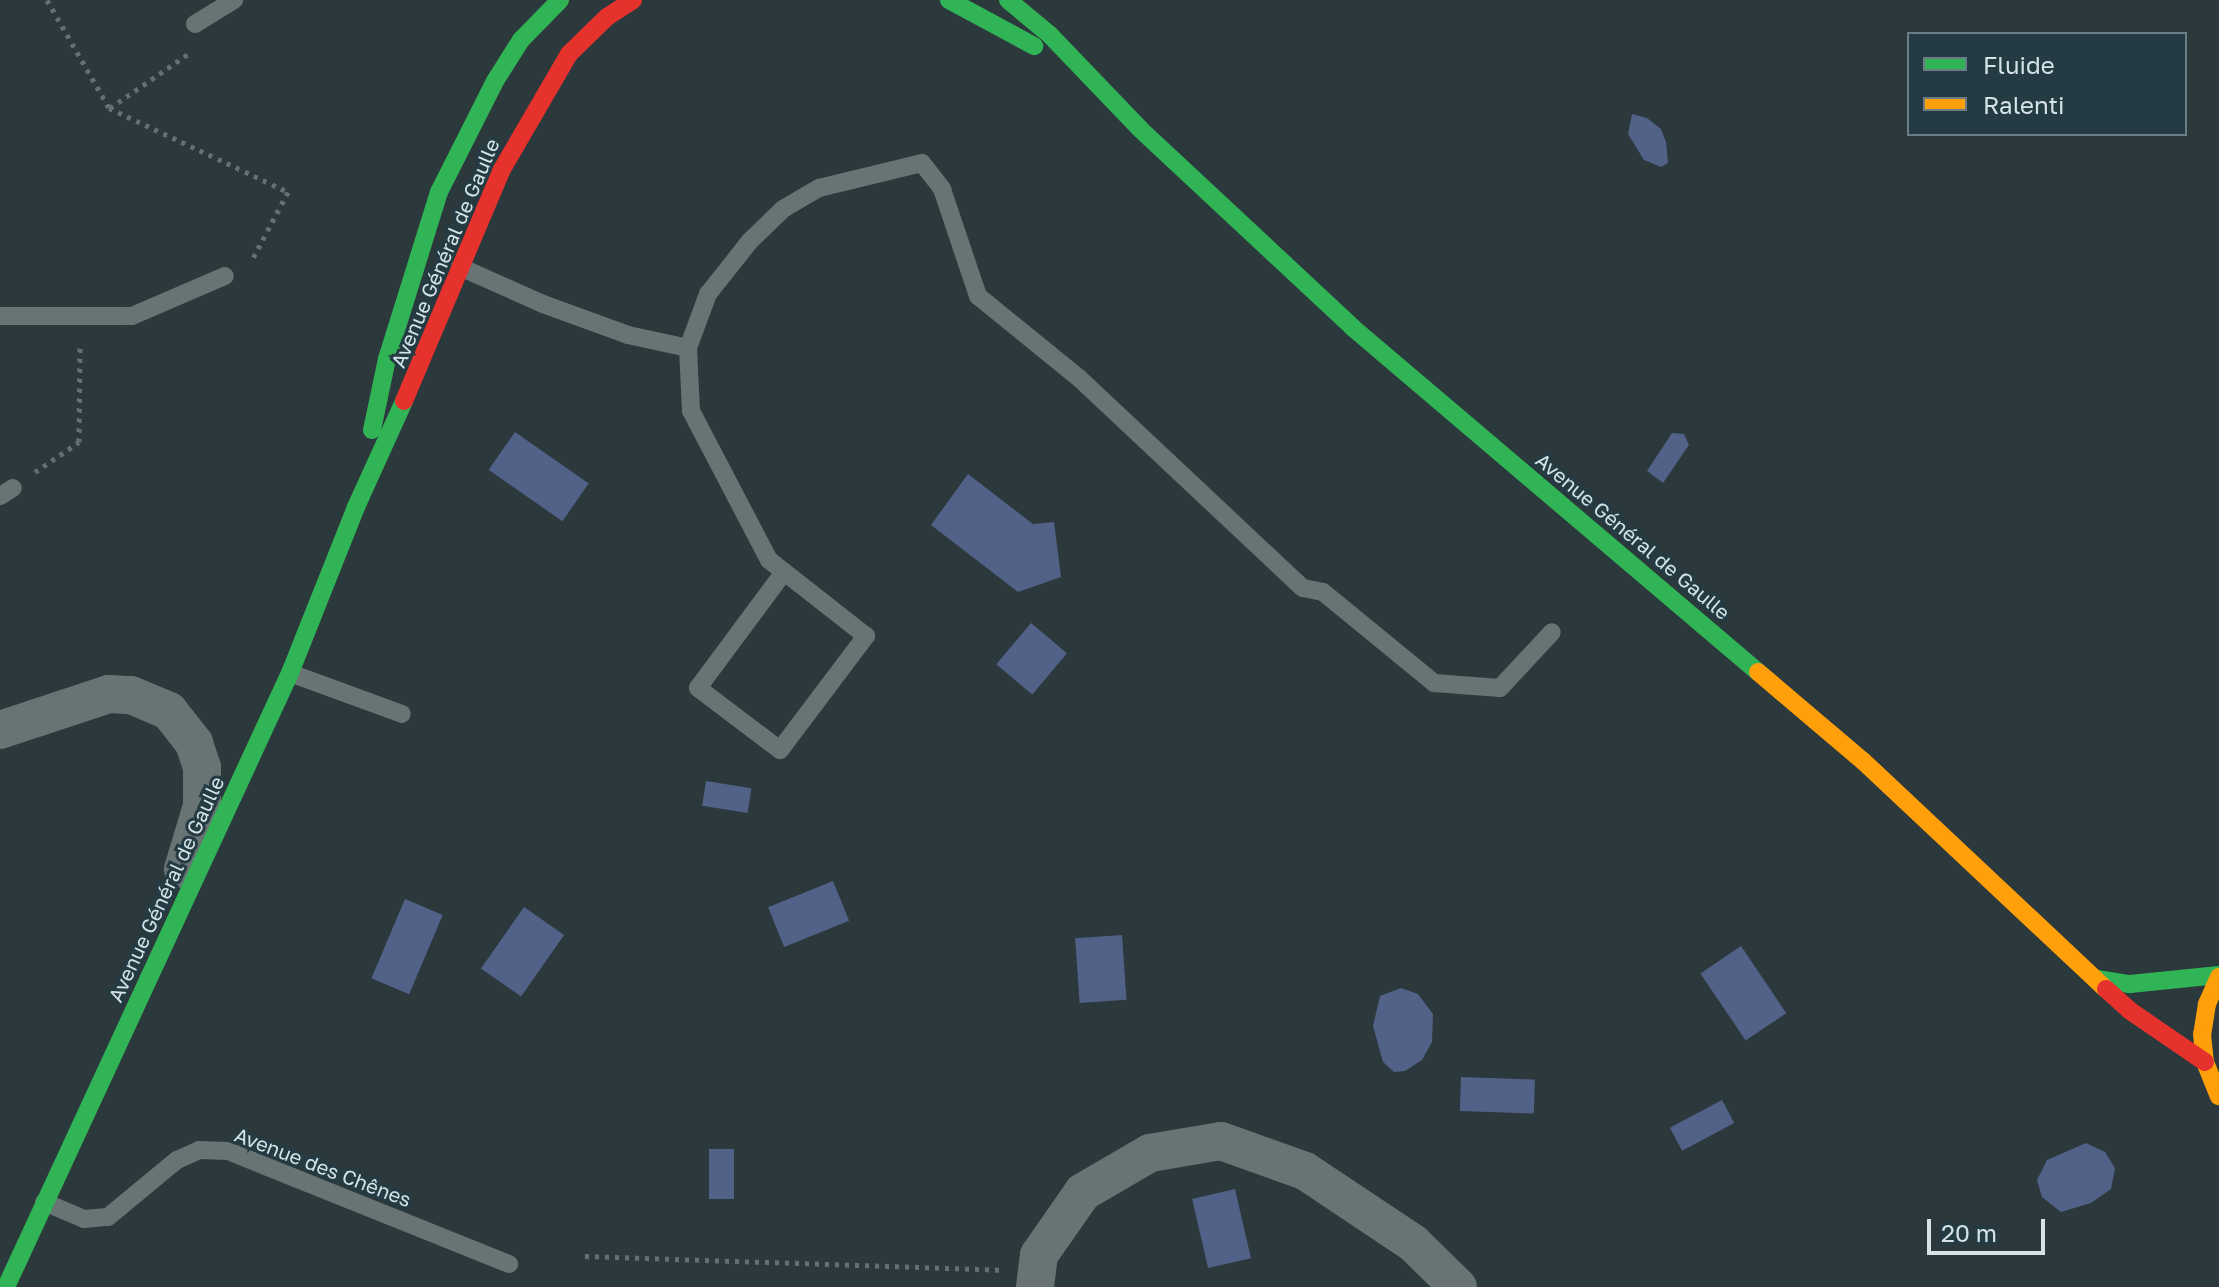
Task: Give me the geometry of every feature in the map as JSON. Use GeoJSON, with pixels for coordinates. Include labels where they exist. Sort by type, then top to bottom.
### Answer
{"type":"FeatureCollection","features":[{"type":"Feature","properties":{"kind":"main road","name":"Avenue Général de Gaulle"},"geometry":{"type":"LineString","coordinates":[[6,1287],[290,673],[356,507],[442,258],[439,192],[495,81],[521,40],[560,0]]}},
{"type":"Feature","properties":{"kind":"main road","name":"Avenue Général de Gaulle"},"geometry":{"type":"LineString","coordinates":[[356,507],[387,359],[442,258],[501,171],[569,54],[607,17],[633,0]]}},
{"type":"Feature","properties":{"kind":"main road","name":"Avenue Général de Gaulle"},"geometry":{"type":"LineString","coordinates":[[1008,0],[1050,35],[1140,129],[1352,327],[1863,761],[2162,1036],[2205,1062]]}},
{"type":"Feature","properties":{"kind":"main road","name":"Avenue Général de Gaulle"},"geometry":{"type":"LineString","coordinates":[[954,1],[1030,44],[1140,129]]}},
{"type":"Feature","properties":{"kind":"main road"},"geometry":{"type":"LineString","coordinates":[[2097,979],[2153,984],[2219,976]]}},
{"type":"Feature","properties":{"kind":"main road"},"geometry":{"type":"LineString","coordinates":[[2219,976],[2207,1004],[2202,1034],[2205,1062],[2219,1096]]}},
{"type":"Feature","properties":{"kind":"street"},"geometry":{"type":"LineString","coordinates":[[530,118],[542,67],[592,0]]}},
{"type":"Feature","properties":{"kind":"street"},"geometry":{"type":"LineString","coordinates":[[0,730],[89,698],[109,694],[131,695],[169,711],[194,743],[202,767],[202,806],[153,964]]}},
{"type":"Feature","properties":{"kind":"street"},"geometry":{"type":"LineString","coordinates":[[1021,1279],[1083,1192],[1150,1153],[1221,1141],[1305,1171],[1413,1243],[1458,1287]]}},
{"type":"Feature","properties":{"kind":"lane"},"geometry":{"type":"LineString","coordinates":[[195,24],[234,0]]}},
{"type":"Feature","properties":{"kind":"lane"},"geometry":{"type":"LineString","coordinates":[[784,572],[698,688],[780,750],[866,636],[769,560],[691,411],[688,348],[708,294],[750,241],[783,209],[819,188],[922,163],[942,189],[978,296],[1079,378],[1303,588],[1323,592],[1434,683],[1500,688],[1552,632]]}},
{"type":"Feature","properties":{"kind":"lane"},"geometry":{"type":"LineString","coordinates":[[442,258],[543,304],[628,335],[688,348]]}},
{"type":"Feature","properties":{"kind":"lane"},"geometry":{"type":"LineString","coordinates":[[0,316],[132,316],[225,276]]}},
{"type":"Feature","properties":{"kind":"lane"},"geometry":{"type":"LineString","coordinates":[[290,673],[402,714]]}},
{"type":"Feature","properties":{"kind":"lane","name":"Avenue des Chênes"},"geometry":{"type":"LineString","coordinates":[[44,1202],[84,1219],[108,1217],[177,1160],[199,1150],[228,1151],[509,1264]]}},
{"type":"Feature","properties":{"kind":"path"},"geometry":{"type":"LineString","coordinates":[[47,0],[109,108],[288,192],[252,261],[225,276]]}},
{"type":"Feature","properties":{"kind":"path"},"geometry":{"type":"LineString","coordinates":[[109,108],[192,52],[195,24]]}},
{"type":"Feature","properties":{"kind":"path"},"geometry":{"type":"LineString","coordinates":[[6,492],[79,442],[80,316]]}},
{"type":"Feature","properties":{"kind":"path"},"geometry":{"type":"LineString","coordinates":[[585,1256],[1021,1279]]}},
{"type":"Feature","properties":{"kind":"water"},"geometry":{"type":"Polygon","coordinates":[[[1632,114],[1647,118],[1661,129],[1668,163],[1661,167],[1644,160],[1628,134],[1632,114]]]}},
{"type":"Feature","properties":{"kind":"water"},"geometry":{"type":"Polygon","coordinates":[[[515,432],[589,484],[562,521],[489,470],[515,432]]]}},
{"type":"Feature","properties":{"kind":"water"},"geometry":{"type":"Polygon","coordinates":[[[1672,433],[1684,434],[1689,445],[1663,483],[1647,471],[1672,433]]]}},
{"type":"Feature","properties":{"kind":"water"},"geometry":{"type":"Polygon","coordinates":[[[968,474],[1033,524],[1054,522],[1061,577],[1018,592],[931,525],[968,474]]]}},
{"type":"Feature","properties":{"kind":"water"},"geometry":{"type":"Polygon","coordinates":[[[1031,623],[1067,653],[1032,695],[996,664],[1031,623]]]}},
{"type":"Feature","properties":{"kind":"water"},"geometry":{"type":"Polygon","coordinates":[[[706,781],[751,788],[748,813],[702,806],[706,781]]]}},
{"type":"Feature","properties":{"kind":"water"},"geometry":{"type":"Polygon","coordinates":[[[833,881],[849,921],[784,947],[768,907],[833,881]]]}},
{"type":"Feature","properties":{"kind":"water"},"geometry":{"type":"Polygon","coordinates":[[[405,899],[443,915],[409,994],[371,978],[405,899]]]}},
{"type":"Feature","properties":{"kind":"water"},"geometry":{"type":"Polygon","coordinates":[[[524,907],[564,935],[521,997],[481,968],[524,907]]]}},
{"type":"Feature","properties":{"kind":"water"},"geometry":{"type":"Polygon","coordinates":[[[1122,935],[1127,1000],[1080,1003],[1075,938],[1122,935]]]}},
{"type":"Feature","properties":{"kind":"water"},"geometry":{"type":"Polygon","coordinates":[[[1741,946],[1786,1013],[1746,1041],[1700,973],[1741,946]]]}},
{"type":"Feature","properties":{"kind":"water"},"geometry":{"type":"Polygon","coordinates":[[[1401,988],[1418,994],[1433,1014],[1432,1042],[1422,1060],[1405,1071],[1394,1072],[1383,1062],[1373,1026],[1380,996],[1401,988]]]}},
{"type":"Feature","properties":{"kind":"water"},"geometry":{"type":"Polygon","coordinates":[[[1461,1077],[1535,1080],[1534,1114],[1460,1111],[1461,1077]]]}},
{"type":"Feature","properties":{"kind":"water"},"geometry":{"type":"Polygon","coordinates":[[[1722,1100],[1734,1123],[1682,1151],[1670,1128],[1722,1100]]]}},
{"type":"Feature","properties":{"kind":"water"},"geometry":{"type":"Polygon","coordinates":[[[2086,1143],[2105,1152],[2115,1168],[2111,1189],[2091,1203],[2061,1212],[2042,1197],[2037,1180],[2047,1160],[2086,1143]]]}},
{"type":"Feature","properties":{"kind":"water"},"geometry":{"type":"Polygon","coordinates":[[[709,1149],[734,1149],[734,1199],[709,1199],[709,1149]]]}},
{"type":"Feature","properties":{"kind":"water"},"geometry":{"type":"Polygon","coordinates":[[[1235,1189],[1251,1258],[1208,1268],[1192,1199],[1235,1189]]]}},
{"type":"Feature","properties":{"kind":"traffic: fast"},"geometry":{"type":"LineString","coordinates":[[372,430],[387,359],[439,192],[495,81],[521,40],[560,0]]}},
{"type":"Feature","properties":{"kind":"traffic: fast"},"geometry":{"type":"LineString","coordinates":[[949,0],[1034,46]]}},
{"type":"Feature","properties":{"kind":"traffic: fast"},"geometry":{"type":"LineString","coordinates":[[1008,0],[1050,35],[1140,129],[1352,327],[1758,672]]}},
{"type":"Feature","properties":{"kind":"traffic: fast"},"geometry":{"type":"LineString","coordinates":[[6,1287],[290,673],[356,507],[404,401]]}},
{"type":"Feature","properties":{"kind":"traffic: fast"},"geometry":{"type":"LineString","coordinates":[[2097,979],[2130,984],[2219,975]]}},
{"type":"Feature","properties":{"kind":"traffic: slow"},"geometry":{"type":"LineString","coordinates":[[1758,672],[1863,761],[2106,989]]}},
{"type":"Feature","properties":{"kind":"traffic: slow"},"geometry":{"type":"LineString","coordinates":[[2219,977],[2207,1004],[2202,1034],[2205,1062],[2219,1096]]}},
{"type":"Feature","properties":{"kind":"traffic: jam"},"geometry":{"type":"LineString","coordinates":[[404,401],[501,171],[569,54],[607,17],[633,0]]}},
{"type":"Feature","properties":{"kind":"traffic: jam"},"geometry":{"type":"LineString","coordinates":[[2106,989],[2129,1010],[2205,1062]]}}]}
